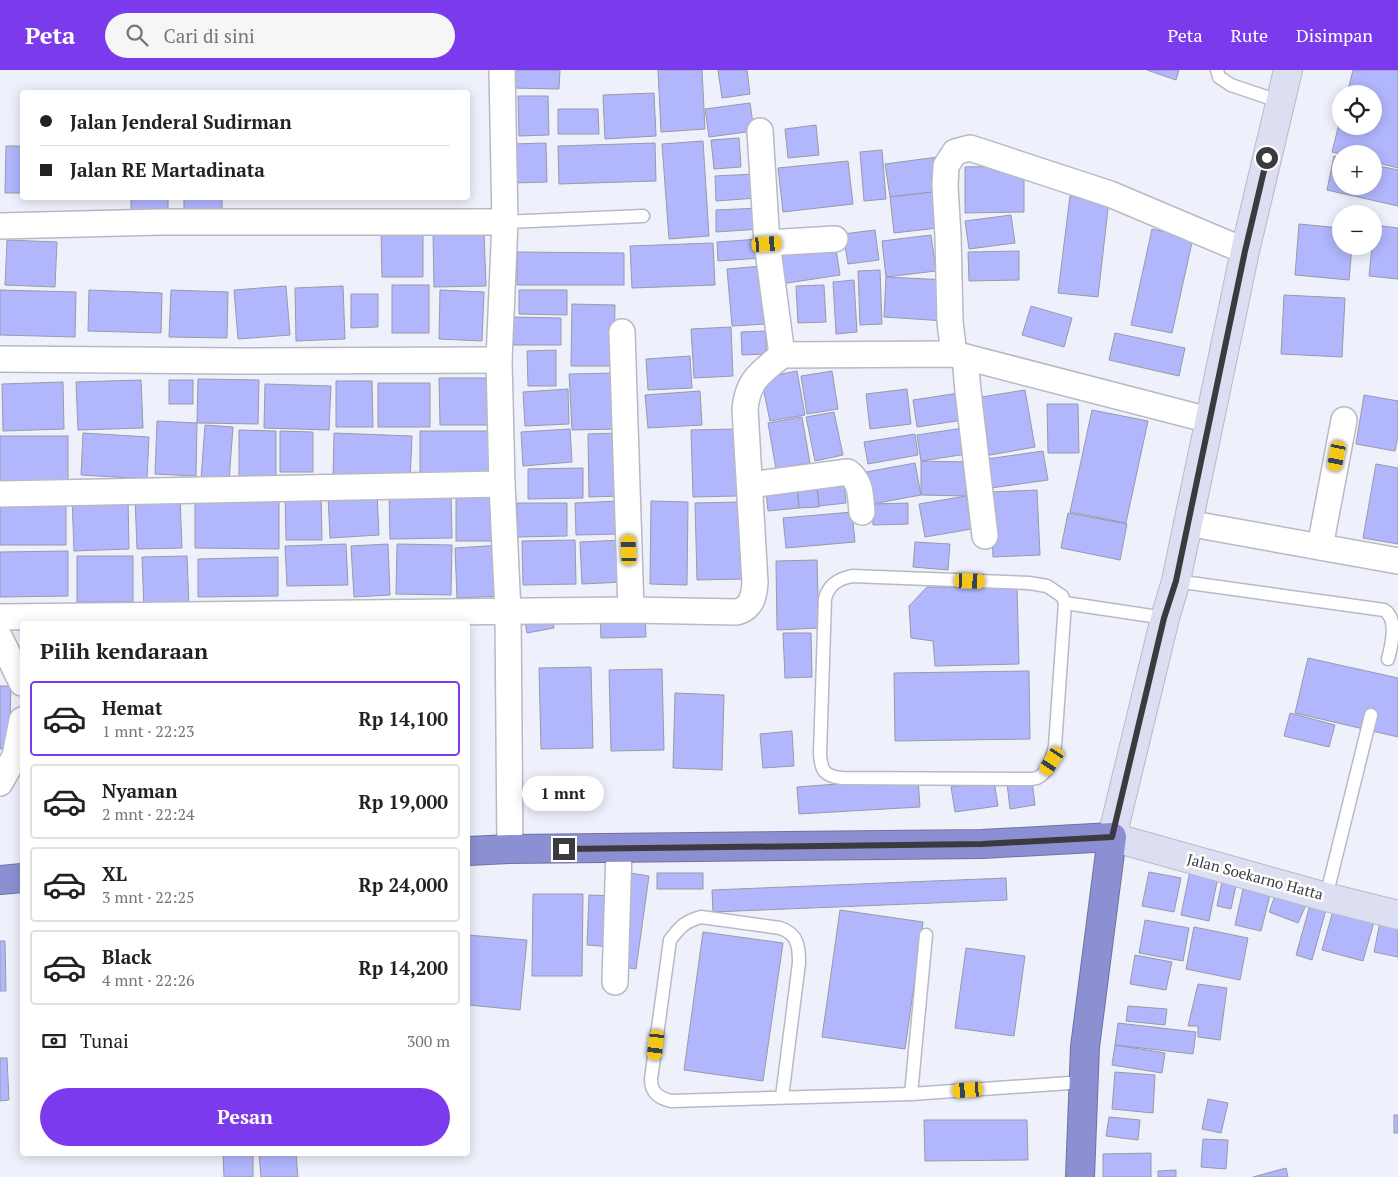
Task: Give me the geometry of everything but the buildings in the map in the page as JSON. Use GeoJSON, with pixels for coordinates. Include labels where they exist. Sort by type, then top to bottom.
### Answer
{"type":"FeatureCollection","features":[{"type":"Feature","properties":{"kind":"highway"},"geometry":{"type":"LineString","coordinates":[[470,851],[982,844],[1112,837],[1085,1046],[1080,1177]]}},
{"type":"Feature","properties":{"kind":"highway"},"geometry":{"type":"LineString","coordinates":[[0,880],[20,878]]}},
{"type":"Feature","properties":{"kind":"main road"},"geometry":{"type":"LineString","coordinates":[[1112,837],[1164,618],[1176,581],[1208,420],[1245,251],[1288,70]]}},
{"type":"Feature","properties":{"kind":"main road","name":"Jalan Soekarno Hatta"},"geometry":{"type":"LineString","coordinates":[[1112,837],[1398,914]]}},
{"type":"Feature","properties":{"kind":"street"},"geometry":{"type":"LineString","coordinates":[[502,70],[505,222],[499,360],[508,612],[510,849]]}},
{"type":"Feature","properties":{"kind":"street"},"geometry":{"type":"LineString","coordinates":[[760,131],[767,244],[782,355]]}},
{"type":"Feature","properties":{"kind":"street"},"geometry":{"type":"LineString","coordinates":[[985,536],[968,391],[950,322],[945,186],[946,166],[955,152],[970,148],[1110,194],[1245,251]]}},
{"type":"Feature","properties":{"kind":"street"},"geometry":{"type":"LineString","coordinates":[[0,226],[160,222],[505,222]]}},
{"type":"Feature","properties":{"kind":"street"},"geometry":{"type":"LineString","coordinates":[[767,244],[835,239]]}},
{"type":"Feature","properties":{"kind":"street"},"geometry":{"type":"LineString","coordinates":[[622,332],[631,610]]}},
{"type":"Feature","properties":{"kind":"street"},"geometry":{"type":"LineString","coordinates":[[0,617],[631,610],[737,612],[744,610],[750,605],[754,596],[755,583],[746,400],[751,384],[782,355],[960,356],[1208,420]]}},
{"type":"Feature","properties":{"kind":"street"},"geometry":{"type":"LineString","coordinates":[[0,360],[499,360]]}},
{"type":"Feature","properties":{"kind":"street"},"geometry":{"type":"LineString","coordinates":[[1320,547],[1344,420]]}},
{"type":"Feature","properties":{"kind":"street"},"geometry":{"type":"LineString","coordinates":[[750,485],[848,472],[854,477],[859,486],[862,512]]}},
{"type":"Feature","properties":{"kind":"street"},"geometry":{"type":"LineString","coordinates":[[0,494],[502,484]]}},
{"type":"Feature","properties":{"kind":"street"},"geometry":{"type":"LineString","coordinates":[[1187,523],[1398,561]]}},
{"type":"Feature","properties":{"kind":"street"},"geometry":{"type":"LineString","coordinates":[[0,638],[20,679]]}},
{"type":"Feature","properties":{"kind":"street"},"geometry":{"type":"LineString","coordinates":[[0,783],[15,756],[20,730]]}},
{"type":"Feature","properties":{"kind":"street"},"geometry":{"type":"LineString","coordinates":[[615,982],[619,849]]}},
{"type":"Feature","properties":{"kind":"lane"},"geometry":{"type":"LineString","coordinates":[[1217,70],[1219,77],[1231,85],[1281,102]]}},
{"type":"Feature","properties":{"kind":"lane"},"geometry":{"type":"LineString","coordinates":[[505,222],[643,216]]}},
{"type":"Feature","properties":{"kind":"lane"},"geometry":{"type":"LineString","coordinates":[[852,576],[1029,583],[1047,586],[1056,591],[1062,596],[1064,603],[1055,746],[1052,761],[1046,770],[1036,778],[842,778],[832,777],[825,773],[822,768],[820,753],[825,599],[826,592],[838,581],[852,576]]}},
{"type":"Feature","properties":{"kind":"lane"},"geometry":{"type":"LineString","coordinates":[[1176,581],[1390,612],[1396,617],[1388,659]]}},
{"type":"Feature","properties":{"kind":"lane"},"geometry":{"type":"LineString","coordinates":[[1064,603],[1164,618]]}},
{"type":"Feature","properties":{"kind":"lane"},"geometry":{"type":"LineString","coordinates":[[1326,896],[1371,715]]}},
{"type":"Feature","properties":{"kind":"lane"},"geometry":{"type":"LineString","coordinates":[[782,1097],[799,963],[796,940],[789,931],[780,928],[701,918],[689,921],[681,926],[670,940],[651,1079],[653,1090],[663,1099],[671,1101],[911,1094],[1084,1082]]}},
{"type":"Feature","properties":{"kind":"lane"},"geometry":{"type":"LineString","coordinates":[[911,1094],[926,935]]}},
{"type":"Feature","properties":{"kind":"route"},"geometry":{"type":"LineString","coordinates":[[564,849],[982,844],[1112,837],[1164,618],[1176,581],[1208,420],[1267,158]]}}]}
